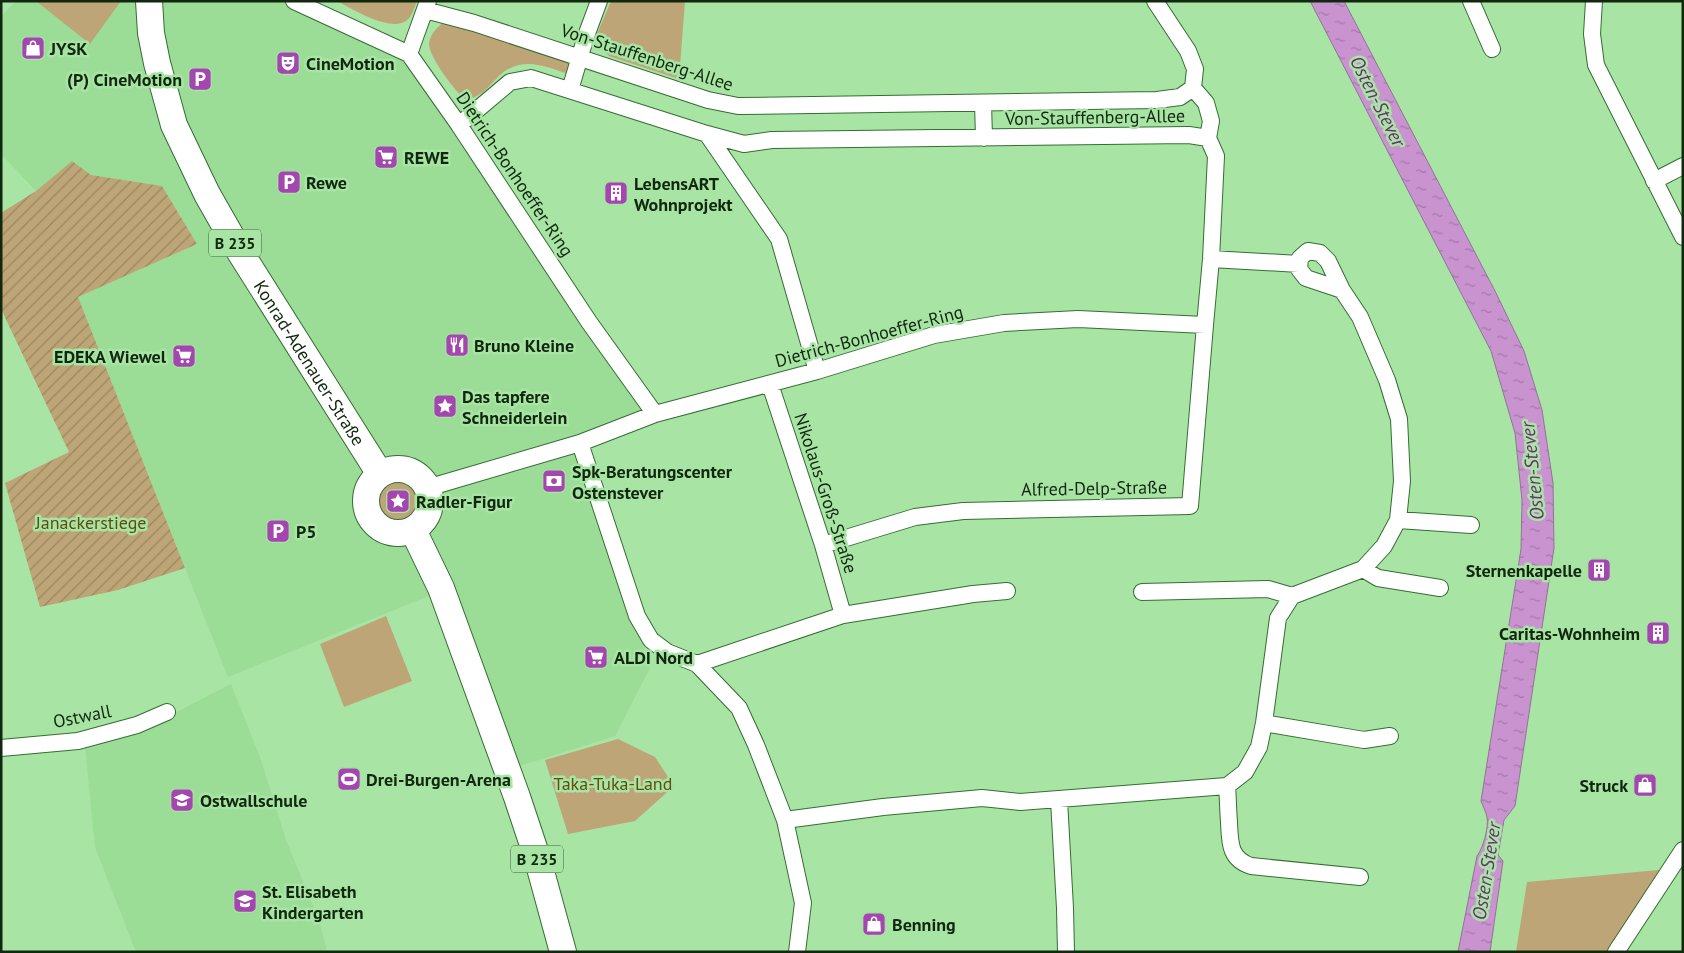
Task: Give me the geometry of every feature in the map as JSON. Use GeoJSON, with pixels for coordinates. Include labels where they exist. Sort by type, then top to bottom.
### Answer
{"type":"FeatureCollection","features":[{"type":"Feature","properties":{"kind":"main road","name":"Konrad-Adenauer-Straße"},"geometry":{"type":"LineString","coordinates":[[149,1],[151,33],[157,64],[174,125],[207,194],[240,252],[380,474]]}},
{"type":"Feature","properties":{"kind":"main road"},"geometry":{"type":"LineString","coordinates":[[394,470],[403,470],[418,476],[427,488],[430,500],[428,512],[422,522],[413,530],[401,533],[389,532],[378,527],[370,517],[366,505],[367,492],[372,482],[380,474],[394,470]]}},
{"type":"Feature","properties":{"kind":"main road","name":"B 235"},"geometry":{"type":"LineString","coordinates":[[413,530],[441,588],[514,788],[537,857],[563,952]]}},
{"type":"Feature","properties":{"kind":"street"},"geometry":{"type":"LineString","coordinates":[[294,1],[409,54],[427,6]]}},
{"type":"Feature","properties":{"kind":"street"},"geometry":{"type":"LineString","coordinates":[[570,90],[586,36],[599,1]]}},
{"type":"Feature","properties":{"kind":"street"},"geometry":{"type":"LineString","coordinates":[[1155,1],[1188,51],[1195,69],[1193,88],[1206,103],[1211,121],[1208,138],[1216,156],[1211,259],[1205,325]]}},
{"type":"Feature","properties":{"kind":"street"},"geometry":{"type":"LineString","coordinates":[[1471,1],[1492,49]]}},
{"type":"Feature","properties":{"kind":"street"},"geometry":{"type":"LineString","coordinates":[[1594,1],[1592,34],[1596,65],[1683,237]]}},
{"type":"Feature","properties":{"kind":"street","name":"Von-Stauffenberg-Allee"},"geometry":{"type":"LineString","coordinates":[[427,6],[708,100],[738,106],[1157,100],[1180,96],[1193,88]]}},
{"type":"Feature","properties":{"kind":"street","name":"Dietrich-Bonhoeffer-Ring"},"geometry":{"type":"LineString","coordinates":[[409,54],[459,125],[589,322],[655,414]]}},
{"type":"Feature","properties":{"kind":"street","name":"Von-Stauffenberg-Allee"},"geometry":{"type":"LineString","coordinates":[[459,125],[510,82],[531,78],[744,144],[772,140],[1189,134],[1208,138]]}},
{"type":"Feature","properties":{"kind":"street","name":"Von-Stauffenberg-Allee"},"geometry":{"type":"LineString","coordinates":[[983,103],[984,138]]}},
{"type":"Feature","properties":{"kind":"street"},"geometry":{"type":"LineString","coordinates":[[707,134],[779,239],[817,371]]}},
{"type":"Feature","properties":{"kind":"street"},"geometry":{"type":"LineString","coordinates":[[1654,181],[1683,166]]}},
{"type":"Feature","properties":{"kind":"street"},"geometry":{"type":"LineString","coordinates":[[785,820],[883,807],[982,798],[1020,802],[1227,786],[1245,772],[1259,747],[1278,618],[1292,596],[1363,569],[1384,546],[1398,520],[1402,481],[1399,419],[1387,380],[1360,317],[1342,290],[1328,261],[1320,252],[1308,251],[1300,258],[1299,269],[1306,278],[1342,290]]}},
{"type":"Feature","properties":{"kind":"street"},"geometry":{"type":"LineString","coordinates":[[1211,259],[1299,264]]}},
{"type":"Feature","properties":{"kind":"street","name":"Dietrich-Bonhoeffer-Ring"},"geometry":{"type":"LineString","coordinates":[[427,488],[580,442],[655,414],[817,371],[934,335],[1004,323],[1078,319],[1205,325]]}},
{"type":"Feature","properties":{"kind":"street","name":"Alfred-Delp-Straße"},"geometry":{"type":"LineString","coordinates":[[823,545],[915,517],[963,511],[1190,506],[1205,325]]}},
{"type":"Feature","properties":{"kind":"street","name":"Nikolaus-Groß-Straße"},"geometry":{"type":"LineString","coordinates":[[770,384],[823,545],[843,614]]}},
{"type":"Feature","properties":{"kind":"street"},"geometry":{"type":"LineString","coordinates":[[580,442],[637,616],[651,640],[667,652],[697,664],[739,708],[756,745],[785,820],[803,903],[797,952]]}},
{"type":"Feature","properties":{"kind":"street"},"geometry":{"type":"LineString","coordinates":[[1398,520],[1471,525]]}},
{"type":"Feature","properties":{"kind":"street"},"geometry":{"type":"LineString","coordinates":[[1363,569],[1378,578],[1440,588]]}},
{"type":"Feature","properties":{"kind":"street"},"geometry":{"type":"LineString","coordinates":[[1142,592],[1268,589],[1292,596]]}},
{"type":"Feature","properties":{"kind":"street"},"geometry":{"type":"LineString","coordinates":[[697,664],[843,614],[973,594],[1007,592]]}},
{"type":"Feature","properties":{"kind":"street","name":"Ostwall"},"geometry":{"type":"LineString","coordinates":[[1,748],[78,741],[137,725],[167,712]]}},
{"type":"Feature","properties":{"kind":"street"},"geometry":{"type":"LineString","coordinates":[[1264,723],[1364,740],[1390,736]]}},
{"type":"Feature","properties":{"kind":"street"},"geometry":{"type":"LineString","coordinates":[[1227,786],[1230,845],[1234,854],[1242,863],[1251,866],[1360,877]]}},
{"type":"Feature","properties":{"kind":"street"},"geometry":{"type":"LineString","coordinates":[[1059,800],[1066,952]]}},
{"type":"Feature","properties":{"kind":"street"},"geometry":{"type":"LineString","coordinates":[[1616,952],[1683,850]]}},
{"type":"Feature","properties":{"kind":"shaded area"},"geometry":{"type":"Polygon","coordinates":[[[16,1],[36,1],[90,43],[121,1],[294,1],[406,54],[652,413],[578,441],[650,668],[615,736],[513,768],[446,589],[228,677],[78,297],[197,244],[162,186],[91,175],[72,161],[36,191],[1,154],[1,16],[16,1]]]}},
{"type":"Feature","properties":{"kind":"shaded area","name":"Ostwallschule"},"geometry":{"type":"Polygon","coordinates":[[[231,684],[261,760],[286,840],[320,923],[327,952],[136,952],[95,847],[85,746],[142,730],[231,684]]]}},
{"type":"Feature","properties":{"kind":"green space"},"geometry":{"type":"Polygon","coordinates":[[[36,1],[121,1],[90,44],[36,1]]]}},
{"type":"Feature","properties":{"kind":"green space"},"geometry":{"type":"Polygon","coordinates":[[[337,1],[417,1],[413,12],[406,21],[399,24],[391,24],[361,14],[337,1]]]}},
{"type":"Feature","properties":{"kind":"green space"},"geometry":{"type":"Polygon","coordinates":[[[611,1],[685,1],[679,79],[609,56],[600,46],[597,34],[611,1]]]}},
{"type":"Feature","properties":{"kind":"green space"},"geometry":{"type":"Polygon","coordinates":[[[448,19],[580,56],[574,76],[534,64],[515,66],[506,70],[480,94],[466,100],[444,74],[430,50],[431,36],[448,19]]]}},
{"type":"Feature","properties":{"kind":"green space","name":"Janackerstiege"},"geometry":{"type":"Polygon","coordinates":[[[72,161],[91,175],[162,186],[197,244],[78,297],[185,568],[118,590],[40,607],[5,483],[69,452],[1,309],[1,213],[36,191],[72,161]]]}},
{"type":"Feature","properties":{"kind":"green space"},"geometry":{"type":"Polygon","coordinates":[[[398,482],[411,488],[417,501],[411,514],[398,520],[385,514],[379,501],[385,488],[398,482]]]}},
{"type":"Feature","properties":{"kind":"green space"},"geometry":{"type":"Polygon","coordinates":[[[386,616],[412,681],[344,707],[320,644],[386,616]]]}},
{"type":"Feature","properties":{"kind":"green space","name":"Taka-Tuka-Land"},"geometry":{"type":"Polygon","coordinates":[[[618,739],[655,757],[674,786],[635,821],[568,834],[545,760],[618,739]]]}},
{"type":"Feature","properties":{"kind":"green space"},"geometry":{"type":"Polygon","coordinates":[[[1670,869],[1617,952],[1516,952],[1527,882],[1670,869]]]}},
{"type":"Feature","properties":{"kind":"water","name":"Osten-Stever"},"geometry":{"type":"Polygon","coordinates":[[[1310,1],[1344,1],[1495,291],[1524,351],[1542,410],[1553,483],[1554,548],[1515,806],[1504,820],[1498,855],[1503,861],[1490,952],[1458,952],[1477,856],[1486,832],[1487,817],[1481,801],[1521,549],[1522,500],[1515,433],[1491,351],[1310,1]]]}},
{"type":"Feature","properties":{"kind":"place","name":"JYSK"},"geometry":{"type":"Point","coordinates":[33,48]}},
{"type":"Feature","properties":{"kind":"place","name":"CineMotion"},"geometry":{"type":"Point","coordinates":[288,63]}},
{"type":"Feature","properties":{"kind":"place","name":"(P) CineMotion"},"geometry":{"type":"Point","coordinates":[200,79]}},
{"type":"Feature","properties":{"kind":"place","name":"REWE"},"geometry":{"type":"Point","coordinates":[386,157]}},
{"type":"Feature","properties":{"kind":"place","name":"Rewe"},"geometry":{"type":"Point","coordinates":[289,182]}},
{"type":"Feature","properties":{"kind":"place","name":"LebensART Wohnprojekt"},"geometry":{"type":"Point","coordinates":[616,193]}},
{"type":"Feature","properties":{"kind":"place","name":"Bruno Kleine"},"geometry":{"type":"Point","coordinates":[457,345]}},
{"type":"Feature","properties":{"kind":"place","name":"EDEKA Wiewel"},"geometry":{"type":"Point","coordinates":[184,356]}},
{"type":"Feature","properties":{"kind":"place","name":"Das tapfere Schneiderlein"},"geometry":{"type":"Point","coordinates":[445,406]}},
{"type":"Feature","properties":{"kind":"place","name":"Spk-Beratungscenter Ostenstever"},"geometry":{"type":"Point","coordinates":[554,481]}},
{"type":"Feature","properties":{"kind":"place","name":"Radler-Figur"},"geometry":{"type":"Point","coordinates":[398,501]}},
{"type":"Feature","properties":{"kind":"place","name":"P5"},"geometry":{"type":"Point","coordinates":[278,531]}},
{"type":"Feature","properties":{"kind":"place","name":"Sternenkapelle"},"geometry":{"type":"Point","coordinates":[1599,570]}},
{"type":"Feature","properties":{"kind":"place","name":"Caritas-Wohnheim"},"geometry":{"type":"Point","coordinates":[1658,633]}},
{"type":"Feature","properties":{"kind":"place","name":"ALDI Nord"},"geometry":{"type":"Point","coordinates":[596,657]}},
{"type":"Feature","properties":{"kind":"place","name":"Drei-Burgen-Arena"},"geometry":{"type":"Point","coordinates":[349,779]}},
{"type":"Feature","properties":{"kind":"place","name":"Struck"},"geometry":{"type":"Point","coordinates":[1645,785]}},
{"type":"Feature","properties":{"kind":"place","name":"Ostwallschule"},"geometry":{"type":"Point","coordinates":[182,800]}},
{"type":"Feature","properties":{"kind":"place","name":"St. Elisabeth Kindergarten"},"geometry":{"type":"Point","coordinates":[245,901]}},
{"type":"Feature","properties":{"kind":"place","name":"Benning"},"geometry":{"type":"Point","coordinates":[874,924]}}]}
